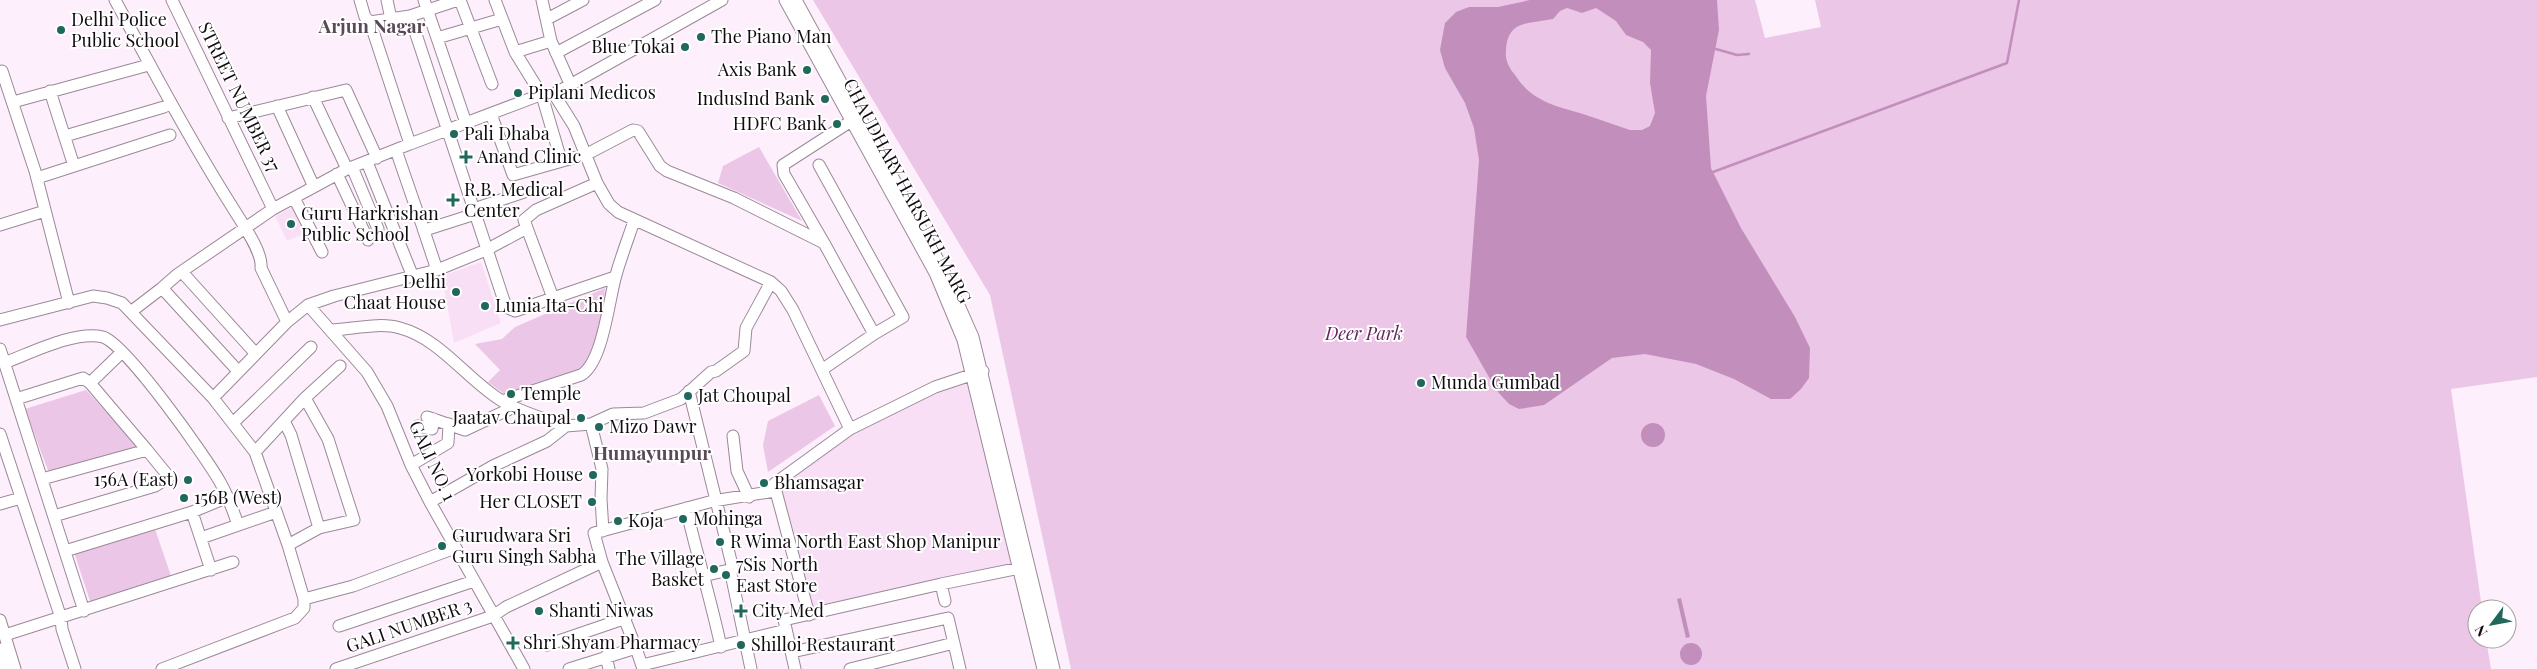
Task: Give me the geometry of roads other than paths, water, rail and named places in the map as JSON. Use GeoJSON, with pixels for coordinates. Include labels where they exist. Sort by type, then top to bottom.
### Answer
{"type":"FeatureCollection","features":[{"type":"Feature","properties":{"kind":"street"},"geometry":{"type":"LineString","coordinates":[[116,0],[201,158],[246,230],[261,259],[261,268],[287,322]]}},
{"type":"Feature","properties":{"kind":"street","name":"STREET NUMBER 37"},"geometry":{"type":"LineString","coordinates":[[172,0],[274,209]]}},
{"type":"Feature","properties":{"kind":"street"},"geometry":{"type":"LineString","coordinates":[[360,0],[365,17],[370,22],[410,144]]}},
{"type":"Feature","properties":{"kind":"street"},"geometry":{"type":"LineString","coordinates":[[388,0],[391,18]]}},
{"type":"Feature","properties":{"kind":"street"},"geometry":{"type":"LineString","coordinates":[[370,22],[410,16],[425,5],[459,0],[492,84]]}},
{"type":"Feature","properties":{"kind":"street"},"geometry":{"type":"LineString","coordinates":[[495,0],[515,52],[542,97],[561,160]]}},
{"type":"Feature","properties":{"kind":"street"},"geometry":{"type":"LineString","coordinates":[[542,0],[551,41],[571,86]]}},
{"type":"Feature","properties":{"kind":"street"},"geometry":{"type":"LineString","coordinates":[[547,19],[583,0]]}},
{"type":"Feature","properties":{"kind":"street"},"geometry":{"type":"LineString","coordinates":[[556,52],[655,0]]}},
{"type":"Feature","properties":{"kind":"street"},"geometry":{"type":"LineString","coordinates":[[132,311],[182,272],[246,230],[274,209],[346,170],[466,123],[554,94],[571,86],[701,5],[722,0]]}},
{"type":"Feature","properties":{"kind":"street","name":"CHAUDHARY HARSUKH MARG"},"geometry":{"type":"LineString","coordinates":[[785,0],[856,119],[957,296],[978,373],[1025,568],[1054,669]]}},
{"type":"Feature","properties":{"kind":"street","name":"CHAUDHARY HARSUKH MARG"},"geometry":{"type":"LineString","coordinates":[[796,0],[856,119]]}},
{"type":"Feature","properties":{"kind":"street"},"geometry":{"type":"LineString","coordinates":[[425,5],[466,123]]}},
{"type":"Feature","properties":{"kind":"street"},"geometry":{"type":"LineString","coordinates":[[410,16],[506,307],[509,310],[515,311],[615,277]]}},
{"type":"Feature","properties":{"kind":"street"},"geometry":{"type":"LineString","coordinates":[[437,38],[470,26],[502,19]]}},
{"type":"Feature","properties":{"kind":"street"},"geometry":{"type":"LineString","coordinates":[[515,52],[551,41]]}},
{"type":"Feature","properties":{"kind":"street"},"geometry":{"type":"LineString","coordinates":[[13,102],[145,66]]}},
{"type":"Feature","properties":{"kind":"street"},"geometry":{"type":"LineString","coordinates":[[2,71],[37,178],[69,303]]}},
{"type":"Feature","properties":{"kind":"street"},"geometry":{"type":"LineString","coordinates":[[228,118],[346,90],[414,277]]}},
{"type":"Feature","properties":{"kind":"street"},"geometry":{"type":"LineString","coordinates":[[50,91],[74,166]]}},
{"type":"Feature","properties":{"kind":"street"},"geometry":{"type":"LineString","coordinates":[[554,94],[574,126],[596,184],[609,204],[634,221],[771,282],[781,291],[793,310],[850,429]]}},
{"type":"Feature","properties":{"kind":"street"},"geometry":{"type":"LineString","coordinates":[[313,97],[346,170],[378,229]]}},
{"type":"Feature","properties":{"kind":"street"},"geometry":{"type":"LineString","coordinates":[[277,106],[314,187]]}},
{"type":"Feature","properties":{"kind":"street"},"geometry":{"type":"LineString","coordinates":[[65,136],[164,107]]}},
{"type":"Feature","properties":{"kind":"street"},"geometry":{"type":"LineString","coordinates":[[491,114],[513,175],[586,154],[636,130],[660,166],[667,171],[734,198],[824,243]]}},
{"type":"Feature","properties":{"kind":"street"},"geometry":{"type":"LineString","coordinates":[[856,119],[783,165],[784,174],[874,334]]}},
{"type":"Feature","properties":{"kind":"street"},"geometry":{"type":"LineString","coordinates":[[37,178],[170,134]]}},
{"type":"Feature","properties":{"kind":"street"},"geometry":{"type":"LineString","coordinates":[[396,150],[425,230],[437,270]]}},
{"type":"Feature","properties":{"kind":"street"},"geometry":{"type":"LineString","coordinates":[[820,165],[903,317],[874,334],[823,370]]}},
{"type":"Feature","properties":{"kind":"street"},"geometry":{"type":"LineString","coordinates":[[346,170],[368,240]]}},
{"type":"Feature","properties":{"kind":"street"},"geometry":{"type":"LineString","coordinates":[[553,298],[524,220],[536,210],[596,184]]}},
{"type":"Feature","properties":{"kind":"street"},"geometry":{"type":"LineString","coordinates":[[425,230],[524,192]]}},
{"type":"Feature","properties":{"kind":"street"},"geometry":{"type":"LineString","coordinates":[[294,198],[322,252]]}},
{"type":"Feature","properties":{"kind":"street"},"geometry":{"type":"LineString","coordinates":[[0,225],[45,211]]}},
{"type":"Feature","properties":{"kind":"street"},"geometry":{"type":"LineString","coordinates":[[502,401],[581,375],[588,370],[606,328],[615,277],[634,221]]}},
{"type":"Feature","properties":{"kind":"street"},"geometry":{"type":"LineString","coordinates":[[213,398],[287,322],[308,305],[334,296],[437,270],[486,250],[527,228]]}},
{"type":"Feature","properties":{"kind":"street"},"geometry":{"type":"LineString","coordinates":[[182,272],[256,354]]}},
{"type":"Feature","properties":{"kind":"street"},"geometry":{"type":"LineString","coordinates":[[332,330],[392,326],[407,330],[423,337],[467,375],[502,401],[566,426],[591,424],[613,414],[644,413],[680,398],[711,372],[716,371],[744,351],[746,328],[771,282]]}},
{"type":"Feature","properties":{"kind":"street"},"geometry":{"type":"LineString","coordinates":[[162,288],[238,371]]}},
{"type":"Feature","properties":{"kind":"street"},"geometry":{"type":"LineString","coordinates":[[0,320],[94,296],[122,303],[132,311],[213,398],[234,422],[255,452],[288,545],[304,599],[304,608],[295,618],[178,666],[162,669]]}},
{"type":"Feature","properties":{"kind":"street","name":"GALI NO. 1"},"geometry":{"type":"LineString","coordinates":[[308,305],[367,372],[382,397],[430,502],[524,669]]}},
{"type":"Feature","properties":{"kind":"street"},"geometry":{"type":"LineString","coordinates":[[4,363],[71,339],[88,336],[113,342],[178,418],[228,497],[238,525]]}},
{"type":"Feature","properties":{"kind":"street"},"geometry":{"type":"LineString","coordinates":[[234,422],[311,347]]}},
{"type":"Feature","properties":{"kind":"street"},"geometry":{"type":"LineString","coordinates":[[0,349],[84,611]]}},
{"type":"Feature","properties":{"kind":"street"},"geometry":{"type":"LineString","coordinates":[[90,383],[122,352]]}},
{"type":"Feature","properties":{"kind":"street"},"geometry":{"type":"LineString","coordinates":[[255,452],[305,398],[340,366]]}},
{"type":"Feature","properties":{"kind":"street"},"geometry":{"type":"LineString","coordinates":[[809,615],[775,491],[776,481],[850,429],[935,387],[978,373]]}},
{"type":"Feature","properties":{"kind":"street"},"geometry":{"type":"LineString","coordinates":[[16,398],[83,378],[90,383],[169,477],[155,486],[54,516]]}},
{"type":"Feature","properties":{"kind":"street"},"geometry":{"type":"LineString","coordinates":[[689,391],[733,569],[703,576]]}},
{"type":"Feature","properties":{"kind":"street"},"geometry":{"type":"LineString","coordinates":[[288,545],[319,528],[354,520],[328,439],[305,398]]}},
{"type":"Feature","properties":{"kind":"street"},"geometry":{"type":"LineString","coordinates":[[418,426],[432,429],[431,418],[466,430],[514,407]]}},
{"type":"Feature","properties":{"kind":"street"},"geometry":{"type":"LineString","coordinates":[[284,421],[291,435],[319,528]]}},
{"type":"Feature","properties":{"kind":"street"},"geometry":{"type":"LineString","coordinates":[[411,464],[448,443],[449,424]]}},
{"type":"Feature","properties":{"kind":"street"},"geometry":{"type":"LineString","coordinates":[[591,424],[602,469],[603,531]]}},
{"type":"Feature","properties":{"kind":"street"},"geometry":{"type":"LineString","coordinates":[[430,502],[493,466],[546,441],[566,426]]}},
{"type":"Feature","properties":{"kind":"street"},"geometry":{"type":"LineString","coordinates":[[0,434],[61,618],[62,630],[75,669]]}},
{"type":"Feature","properties":{"kind":"street"},"geometry":{"type":"LineString","coordinates":[[733,436],[737,471],[749,497]]}},
{"type":"Feature","properties":{"kind":"street"},"geometry":{"type":"LineString","coordinates":[[42,479],[147,450]]}},
{"type":"Feature","properties":{"kind":"street"},"geometry":{"type":"LineString","coordinates":[[775,491],[686,508],[594,534],[602,562],[626,618],[642,667],[786,630]]}},
{"type":"Feature","properties":{"kind":"street"},"geometry":{"type":"LineString","coordinates":[[65,551],[192,512],[228,497]]}},
{"type":"Feature","properties":{"kind":"street"},"geometry":{"type":"LineString","coordinates":[[0,504],[21,498]]}},
{"type":"Feature","properties":{"kind":"street"},"geometry":{"type":"LineString","coordinates":[[686,508],[703,576],[710,594],[721,647]]}},
{"type":"Feature","properties":{"kind":"street"},"geometry":{"type":"LineString","coordinates":[[192,512],[210,570]]}},
{"type":"Feature","properties":{"kind":"street"},"geometry":{"type":"LineString","coordinates":[[200,538],[276,512]]}},
{"type":"Feature","properties":{"kind":"street"},"geometry":{"type":"LineString","coordinates":[[304,599],[353,586],[455,548]]}},
{"type":"Feature","properties":{"kind":"street"},"geometry":{"type":"LineString","coordinates":[[5,635],[233,562]]}},
{"type":"Feature","properties":{"kind":"street","name":"GALI NUMBER 3"},"geometry":{"type":"LineString","coordinates":[[336,669],[493,616],[506,607],[602,562]]}},
{"type":"Feature","properties":{"kind":"street"},"geometry":{"type":"LineString","coordinates":[[795,669],[784,620],[941,584],[1025,568]]}},
{"type":"Feature","properties":{"kind":"street","name":"CHAUDHARY HARSUKH MARG"},"geometry":{"type":"LineString","coordinates":[[1025,568],[1043,669]]}},
{"type":"Feature","properties":{"kind":"street"},"geometry":{"type":"LineString","coordinates":[[730,569],[751,669]]}},
{"type":"Feature","properties":{"kind":"street"},"geometry":{"type":"LineString","coordinates":[[339,626],[474,581]]}},
{"type":"Feature","properties":{"kind":"street"},"geometry":{"type":"LineString","coordinates":[[941,584],[945,601]]}},
{"type":"Feature","properties":{"kind":"street"},"geometry":{"type":"LineString","coordinates":[[547,645],[626,618]]}},
{"type":"Feature","properties":{"kind":"street"},"geometry":{"type":"LineString","coordinates":[[792,652],[948,618],[960,669]]}},
{"type":"Feature","properties":{"kind":"street"},"geometry":{"type":"LineString","coordinates":[[0,620],[15,669]]}},
{"type":"Feature","properties":{"kind":"street"},"geometry":{"type":"LineString","coordinates":[[850,669],[890,664],[954,643]]}},
{"type":"Feature","properties":{"kind":"street"},"geometry":{"type":"LineString","coordinates":[[569,669],[636,648]]}},
{"type":"Feature","properties":{"kind":"street"},"geometry":{"type":"LineString","coordinates":[[0,649],[6,669]]}},
{"type":"Feature","properties":{"kind":"street"},"geometry":{"type":"LineString","coordinates":[[606,656],[609,669]]}},
{"type":"Feature","properties":{"kind":"waterway"},"geometry":{"type":"LineString","coordinates":[[1713,172],[2007,63],[2019,0]]}},
{"type":"Feature","properties":{"kind":"waterway"},"geometry":{"type":"LineString","coordinates":[[1716,49],[1737,55],[1749,54]]}},
{"type":"Feature","properties":{"kind":"place","name":"Delhi Police Public School"},"geometry":{"type":"Point","coordinates":[61,30]}},
{"type":"Feature","properties":{"kind":"place","name":"The Piano Man"},"geometry":{"type":"Point","coordinates":[701,37]}},
{"type":"Feature","properties":{"kind":"place","name":"Blue Tokai"},"geometry":{"type":"Point","coordinates":[685,47]}},
{"type":"Feature","properties":{"kind":"place","name":"Axis Bank"},"geometry":{"type":"Point","coordinates":[807,70]}},
{"type":"Feature","properties":{"kind":"place","name":"Piplani Medicos"},"geometry":{"type":"Point","coordinates":[518,93]}},
{"type":"Feature","properties":{"kind":"place","name":"IndusInd Bank"},"geometry":{"type":"Point","coordinates":[825,99]}},
{"type":"Feature","properties":{"kind":"place","name":"HDFC Bank"},"geometry":{"type":"Point","coordinates":[837,124]}},
{"type":"Feature","properties":{"kind":"place","name":"Pali Dhaba"},"geometry":{"type":"Point","coordinates":[454,134]}},
{"type":"Feature","properties":{"kind":"place","name":"Anand Clinic"},"geometry":{"type":"Point","coordinates":[466,157]}},
{"type":"Feature","properties":{"kind":"place","name":"R.B. Medical Center"},"geometry":{"type":"Point","coordinates":[453,200]}},
{"type":"Feature","properties":{"kind":"place","name":"Guru Harkrishan Public School"},"geometry":{"type":"Point","coordinates":[291,224]}},
{"type":"Feature","properties":{"kind":"place","name":"Delhi Chaat House"},"geometry":{"type":"Point","coordinates":[456,292]}},
{"type":"Feature","properties":{"kind":"place","name":"Lunia Ita-Chi"},"geometry":{"type":"Point","coordinates":[485,306]}},
{"type":"Feature","properties":{"kind":"place","name":"Munda Gumbad"},"geometry":{"type":"Point","coordinates":[1421,383]}},
{"type":"Feature","properties":{"kind":"place","name":"Temple"},"geometry":{"type":"Point","coordinates":[511,394]}},
{"type":"Feature","properties":{"kind":"place","name":"Jat Choupal"},"geometry":{"type":"Point","coordinates":[688,396]}},
{"type":"Feature","properties":{"kind":"place","name":"Jaatav Chaupal"},"geometry":{"type":"Point","coordinates":[581,418]}},
{"type":"Feature","properties":{"kind":"place","name":"Mizo Dawr"},"geometry":{"type":"Point","coordinates":[599,427]}},
{"type":"Feature","properties":{"kind":"place","name":"Yorkobi House"},"geometry":{"type":"Point","coordinates":[593,475]}},
{"type":"Feature","properties":{"kind":"place","name":"156A (East)"},"geometry":{"type":"Point","coordinates":[188,480]}},
{"type":"Feature","properties":{"kind":"place","name":"Bhamsagar"},"geometry":{"type":"Point","coordinates":[764,483]}},
{"type":"Feature","properties":{"kind":"place","name":"156B (West)"},"geometry":{"type":"Point","coordinates":[184,498]}},
{"type":"Feature","properties":{"kind":"place","name":"Her CLOSET"},"geometry":{"type":"Point","coordinates":[592,502]}},
{"type":"Feature","properties":{"kind":"place","name":"Mohinga"},"geometry":{"type":"Point","coordinates":[683,519]}},
{"type":"Feature","properties":{"kind":"place","name":"Koja"},"geometry":{"type":"Point","coordinates":[618,521]}},
{"type":"Feature","properties":{"kind":"place","name":"R Wima North East Shop Manipur"},"geometry":{"type":"Point","coordinates":[720,542]}},
{"type":"Feature","properties":{"kind":"place","name":"Gurudwara Sri Guru Singh Sabha"},"geometry":{"type":"Point","coordinates":[442,546]}},
{"type":"Feature","properties":{"kind":"place","name":"The Village Basket"},"geometry":{"type":"Point","coordinates":[714,569]}},
{"type":"Feature","properties":{"kind":"place","name":"7Sis North East Store"},"geometry":{"type":"Point","coordinates":[726,575]}},
{"type":"Feature","properties":{"kind":"place","name":"Shanti Niwas"},"geometry":{"type":"Point","coordinates":[539,611]}},
{"type":"Feature","properties":{"kind":"place","name":"City Med"},"geometry":{"type":"Point","coordinates":[741,611]}},
{"type":"Feature","properties":{"kind":"place","name":"Shri Shyam Pharmacy"},"geometry":{"type":"Point","coordinates":[513,643]}},
{"type":"Feature","properties":{"kind":"place","name":"Shilloi Restaurant"},"geometry":{"type":"Point","coordinates":[741,645]}},
{"type":"Feature","properties":{"kind":"district","name":"Arjun Nagar"},"geometry":{"type":"Point","coordinates":[372,26]}},
{"type":"Feature","properties":{"kind":"district","name":"Humayunpur"},"geometry":{"type":"Point","coordinates":[652,453]}},
{"type":"Feature","properties":{"kind":"park label","name":"Deer Park"},"geometry":{"type":"Point","coordinates":[1364,334]}}]}
